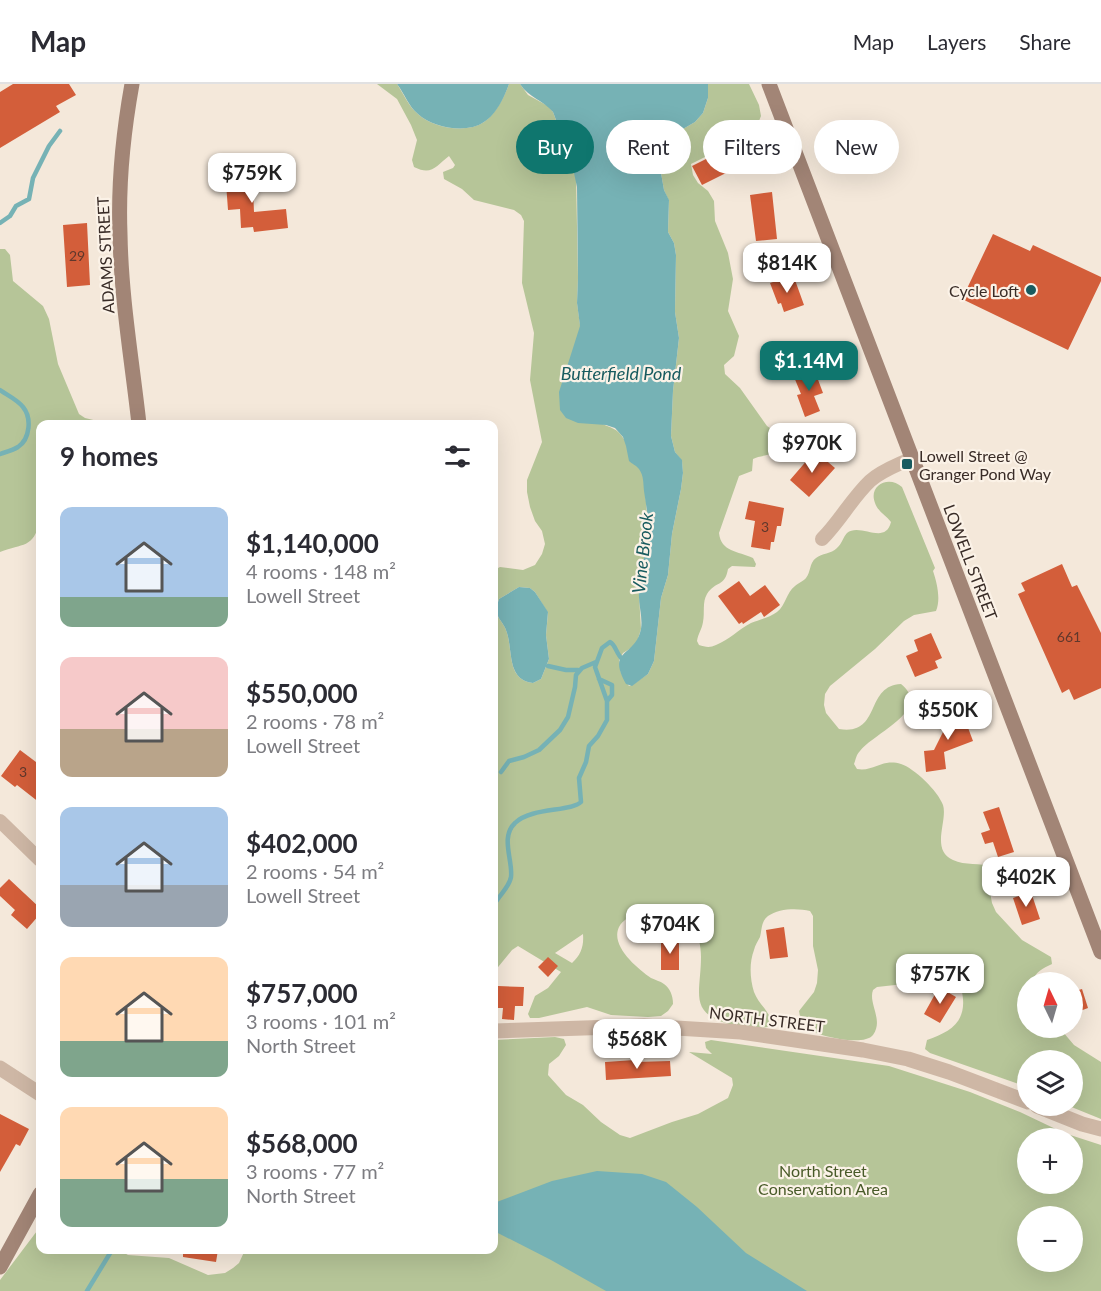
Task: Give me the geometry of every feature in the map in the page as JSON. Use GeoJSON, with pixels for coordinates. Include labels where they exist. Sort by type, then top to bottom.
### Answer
{"type":"FeatureCollection","features":[{"type":"Feature","properties":{"kind":"main road","name":"ADAMS STREET"},"geometry":{"type":"LineString","coordinates":[[132,84],[121,161],[120,235],[139,420]]}},
{"type":"Feature","properties":{"kind":"main road","name":"LOWELL STREET"},"geometry":{"type":"LineString","coordinates":[[769,84],[1101,952]]}},
{"type":"Feature","properties":{"kind":"main road"},"geometry":{"type":"LineString","coordinates":[[0,1267],[36,1201]]}},
{"type":"Feature","properties":{"kind":"street"},"geometry":{"type":"LineString","coordinates":[[822,539],[837,524],[870,481],[884,471],[912,458]]}},
{"type":"Feature","properties":{"kind":"street"},"geometry":{"type":"LineString","coordinates":[[0,821],[36,856]]}},
{"type":"Feature","properties":{"kind":"street","name":"NORTH STREET"},"geometry":{"type":"LineString","coordinates":[[498,1031],[644,1026],[741,1032],[908,1059],[950,1072],[1017,1098]]}},
{"type":"Feature","properties":{"kind":"street"},"geometry":{"type":"LineString","coordinates":[[0,1068],[36,1091]]}},
{"type":"Feature","properties":{"kind":"street"},"geometry":{"type":"LineString","coordinates":[[1062,1116],[1101,1129]]}},
{"type":"Feature","properties":{"kind":"green space"},"geometry":{"type":"Polygon","coordinates":[[[377,84],[397,84],[409,104],[424,119],[450,128],[468,128],[484,122],[496,110],[509,84],[520,84],[528,95],[548,106],[556,120],[516,120],[516,174],[576,174],[577,303],[580,325],[589,335],[588,342],[580,355],[579,393],[591,402],[593,418],[614,429],[625,441],[622,427],[600,410],[587,379],[587,358],[590,355],[592,357],[591,370],[597,374],[608,355],[625,350],[640,335],[644,337],[640,406],[631,418],[631,424],[643,458],[648,531],[639,595],[641,629],[637,642],[623,653],[619,660],[621,673],[629,686],[648,674],[654,661],[661,598],[668,575],[672,534],[683,473],[682,461],[675,452],[671,436],[679,338],[675,312],[676,255],[674,243],[668,232],[669,201],[661,174],[691,174],[691,164],[693,175],[714,201],[715,221],[728,253],[733,279],[728,311],[739,336],[734,356],[724,365],[725,374],[740,388],[767,426],[774,432],[778,447],[773,453],[753,459],[752,471],[739,476],[719,533],[723,544],[731,550],[753,558],[755,567],[732,566],[728,569],[725,579],[710,590],[705,600],[703,622],[697,641],[701,646],[714,646],[751,623],[777,612],[792,589],[806,578],[814,560],[818,556],[835,550],[847,533],[852,530],[878,533],[888,529],[891,522],[876,506],[874,491],[886,482],[902,487],[935,568],[933,571],[938,596],[936,611],[914,615],[904,621],[875,649],[830,686],[825,694],[826,713],[839,729],[852,729],[862,725],[876,701],[889,687],[901,684],[909,694],[910,703],[906,712],[860,751],[854,764],[857,769],[868,769],[888,763],[901,764],[919,775],[931,787],[943,805],[941,842],[946,855],[958,862],[993,867],[997,873],[990,892],[996,912],[1022,940],[1051,957],[1052,964],[1038,972],[1017,972],[1017,1038],[1068,1038],[1082,1050],[1017,1050],[1017,1083],[930,1053],[925,1049],[927,1040],[950,1029],[955,1024],[960,1018],[963,1002],[962,992],[933,975],[904,984],[877,987],[873,990],[872,1001],[877,1024],[873,1035],[868,1038],[840,1039],[811,1031],[802,1022],[799,1011],[814,992],[817,983],[813,916],[810,911],[794,909],[778,911],[766,918],[752,955],[751,971],[754,992],[768,1013],[771,1020],[770,1026],[752,1028],[738,1026],[709,1015],[700,1000],[701,953],[694,925],[687,921],[665,924],[646,912],[635,914],[622,923],[617,934],[618,942],[632,962],[669,990],[673,1004],[668,1011],[661,1016],[648,1017],[611,1015],[587,1007],[530,1018],[528,1014],[535,996],[548,988],[561,972],[518,946],[498,967],[498,616],[507,633],[512,664],[519,677],[533,683],[541,679],[549,659],[546,635],[548,613],[535,592],[530,588],[519,587],[499,599],[498,602],[498,568],[523,570],[535,565],[545,544],[542,531],[530,507],[527,492],[527,480],[542,442],[530,380],[534,333],[522,283],[524,221],[521,215],[514,210],[474,200],[462,189],[444,179],[443,172],[455,165],[449,156],[430,170],[420,170],[414,167],[412,160],[417,140],[397,99],[377,84]],[[583,934],[555,953],[572,963],[581,950],[583,934]]]}},
{"type":"Feature","properties":{"kind":"green space"},"geometry":{"type":"Polygon","coordinates":[[[708,84],[749,84],[759,105],[759,120],[703,120],[703,158],[691,164],[691,124],[703,113],[708,98],[708,84]]]}},
{"type":"Feature","properties":{"kind":"green space"},"geometry":{"type":"Polygon","coordinates":[[[0,249],[5,249],[10,255],[13,281],[43,306],[49,319],[58,364],[79,414],[93,420],[36,420],[36,532],[26,544],[0,552],[0,249]]]}},
{"type":"Feature","properties":{"kind":"green space","name":"North Street Conservation Area"},"geometry":{"type":"Polygon","coordinates":[[[555,1037],[564,1039],[566,1045],[559,1056],[549,1064],[548,1075],[566,1095],[583,1105],[601,1122],[620,1135],[630,1138],[698,1114],[728,1098],[733,1085],[732,1078],[689,1052],[712,1054],[706,1048],[705,1042],[711,1040],[889,1066],[970,1092],[1017,1111],[1017,1116],[1028,1116],[1054,1128],[1017,1128],[1017,1194],[1083,1194],[1083,1139],[1101,1145],[1101,1291],[0,1291],[0,1280],[36,1232],[36,1254],[126,1254],[169,1258],[208,1275],[225,1273],[239,1263],[243,1254],[498,1254],[498,1040],[555,1037]]]}},
{"type":"Feature","properties":{"kind":"green space"},"geometry":{"type":"Polygon","coordinates":[[[1083,1051],[1101,1062],[1101,1119],[1083,1112],[1083,1051]]]}},
{"type":"Feature","properties":{"kind":"water"},"geometry":{"type":"Polygon","coordinates":[[[397,84],[509,84],[499,105],[484,122],[469,128],[450,128],[424,119],[412,108],[397,84]]]}},
{"type":"Feature","properties":{"kind":"water","name":"Butterfield Pond"},"geometry":{"type":"Polygon","coordinates":[[[520,84],[708,84],[708,98],[703,113],[691,124],[691,120],[606,120],[606,174],[661,174],[664,190],[669,200],[668,232],[674,243],[676,255],[675,312],[679,338],[671,436],[675,452],[682,460],[683,473],[672,534],[668,575],[661,598],[654,661],[648,674],[632,686],[626,684],[619,664],[620,658],[633,645],[641,629],[639,592],[648,528],[643,477],[637,466],[629,461],[623,437],[615,428],[578,423],[566,418],[560,410],[559,392],[580,326],[577,303],[577,187],[574,174],[594,174],[594,120],[556,120],[553,112],[520,84]]]}},
{"type":"Feature","properties":{"kind":"water"},"geometry":{"type":"Polygon","coordinates":[[[519,587],[530,588],[548,612],[546,635],[549,659],[541,679],[533,683],[519,677],[512,664],[507,633],[498,616],[499,599],[519,587]]]}},
{"type":"Feature","properties":{"kind":"water"},"geometry":{"type":"Polygon","coordinates":[[[597,1171],[642,1174],[666,1182],[697,1207],[746,1253],[807,1291],[606,1291],[498,1233],[498,1201],[552,1181],[597,1171]]]}},
{"type":"Feature","properties":{"kind":"building"},"geometry":{"type":"Polygon","coordinates":[[[13,84],[69,84],[76,95],[56,106],[60,112],[0,148],[0,92],[13,84]]]}},
{"type":"Feature","properties":{"kind":"building"},"geometry":{"type":"Polygon","coordinates":[[[703,160],[703,174],[724,174],[702,185],[692,166],[703,160]]]}},
{"type":"Feature","properties":{"kind":"building"},"geometry":{"type":"Polygon","coordinates":[[[252,166],[254,212],[286,209],[288,228],[254,232],[253,227],[241,228],[240,209],[228,210],[226,183],[233,182],[232,168],[252,166]]]}},
{"type":"Feature","properties":{"kind":"building"},"geometry":{"type":"Polygon","coordinates":[[[772,192],[777,239],[756,241],[750,195],[772,192]]]}},
{"type":"Feature","properties":{"kind":"building"},"geometry":{"type":"Polygon","coordinates":[[[87,223],[90,285],[67,287],[63,225],[87,223]]]}},
{"type":"Feature","properties":{"kind":"building","name":"Cycle Loft"},"geometry":{"type":"Polygon","coordinates":[[[993,234],[1030,251],[1033,245],[1101,277],[1068,350],[962,299],[993,234]]]}},
{"type":"Feature","properties":{"kind":"building"},"geometry":{"type":"Polygon","coordinates":[[[788,277],[790,282],[795,280],[804,305],[784,312],[781,303],[778,304],[770,283],[788,277]]]}},
{"type":"Feature","properties":{"kind":"building"},"geometry":{"type":"Polygon","coordinates":[[[814,369],[823,393],[814,396],[820,411],[805,417],[797,395],[801,394],[794,377],[814,369]]]}},
{"type":"Feature","properties":{"kind":"building"},"geometry":{"type":"Polygon","coordinates":[[[815,451],[835,468],[809,497],[790,480],[815,451]]]}},
{"type":"Feature","properties":{"kind":"building"},"geometry":{"type":"Polygon","coordinates":[[[749,501],[784,508],[781,526],[777,526],[770,550],[751,547],[755,521],[745,519],[749,501]]]}},
{"type":"Feature","properties":{"kind":"building"},"geometry":{"type":"Polygon","coordinates":[[[1062,564],[1072,587],[1077,585],[1101,633],[1101,688],[1074,700],[1069,689],[1062,693],[1018,594],[1025,591],[1021,583],[1062,564]]]}},
{"type":"Feature","properties":{"kind":"building"},"geometry":{"type":"Polygon","coordinates":[[[739,581],[750,596],[765,585],[780,605],[764,617],[761,612],[743,624],[742,622],[739,624],[718,596],[739,581]]]}},
{"type":"Feature","properties":{"kind":"building"},"geometry":{"type":"Polygon","coordinates":[[[931,633],[942,658],[935,661],[938,668],[915,677],[906,656],[918,651],[914,640],[931,633]]]}},
{"type":"Feature","properties":{"kind":"building"},"geometry":{"type":"Polygon","coordinates":[[[961,709],[973,741],[944,752],[946,769],[926,772],[924,751],[934,750],[946,726],[943,716],[961,709]]]}},
{"type":"Feature","properties":{"kind":"building"},"geometry":{"type":"Polygon","coordinates":[[[20,750],[36,762],[36,800],[17,785],[15,787],[1,776],[20,750]]]}},
{"type":"Feature","properties":{"kind":"building"},"geometry":{"type":"Polygon","coordinates":[[[999,807],[1014,852],[998,857],[993,842],[985,844],[981,833],[990,830],[983,812],[999,807]]]}},
{"type":"Feature","properties":{"kind":"building"},"geometry":{"type":"Polygon","coordinates":[[[9,879],[36,904],[36,919],[27,929],[11,915],[15,910],[0,896],[0,888],[9,879]]]}},
{"type":"Feature","properties":{"kind":"building"},"geometry":{"type":"Polygon","coordinates":[[[1031,892],[1040,919],[1022,925],[1013,898],[1031,892]]]}},
{"type":"Feature","properties":{"kind":"building"},"geometry":{"type":"Polygon","coordinates":[[[784,927],[788,957],[770,959],[766,930],[784,927]]]}},
{"type":"Feature","properties":{"kind":"building"},"geometry":{"type":"Polygon","coordinates":[[[661,940],[679,940],[679,970],[661,970],[661,940]]]}},
{"type":"Feature","properties":{"kind":"building"},"geometry":{"type":"Polygon","coordinates":[[[548,957],[558,966],[548,977],[538,967],[548,957]]]}},
{"type":"Feature","properties":{"kind":"building"},"geometry":{"type":"Polygon","coordinates":[[[498,986],[524,987],[523,1006],[515,1006],[514,1020],[502,1019],[503,1008],[498,1008],[498,986]]]}},
{"type":"Feature","properties":{"kind":"building"},"geometry":{"type":"Polygon","coordinates":[[[939,987],[956,997],[940,1023],[924,1014],[939,987]]]}},
{"type":"Feature","properties":{"kind":"building"},"geometry":{"type":"Polygon","coordinates":[[[1083,992],[1088,1008],[1083,1010],[1083,992]]]}},
{"type":"Feature","properties":{"kind":"building"},"geometry":{"type":"Polygon","coordinates":[[[635,1060],[635,1062],[670,1061],[671,1076],[606,1080],[605,1062],[635,1060]]]}},
{"type":"Feature","properties":{"kind":"building"},"geometry":{"type":"Polygon","coordinates":[[[0,1114],[29,1129],[20,1146],[16,1144],[0,1172],[0,1114]]]}},
{"type":"Feature","properties":{"kind":"building"},"geometry":{"type":"Polygon","coordinates":[[[183,1254],[217,1254],[216,1262],[183,1257],[183,1254]]]}},
{"type":"Feature","properties":{"kind":"waterway"},"geometry":{"type":"LineString","coordinates":[[0,223],[10,216],[16,206],[29,199],[33,178],[49,146],[60,131]]}},
{"type":"Feature","properties":{"kind":"waterway"},"geometry":{"type":"LineString","coordinates":[[0,390],[21,404],[29,422],[27,434],[22,443],[0,454]]}},
{"type":"Feature","properties":{"kind":"waterway","name":"Vine Brook"},"geometry":{"type":"LineString","coordinates":[[498,899],[511,877],[508,835],[515,823],[531,814],[569,807],[581,802],[579,778],[586,762],[589,746],[607,720],[607,701],[595,667],[602,648],[610,642],[623,660]]}},
{"type":"Feature","properties":{"kind":"waterway"},"geometry":{"type":"LineString","coordinates":[[501,772],[509,761],[539,750],[560,730],[568,717],[576,675],[582,668],[596,662]]}},
{"type":"Feature","properties":{"kind":"waterway"},"geometry":{"type":"LineString","coordinates":[[548,666],[578,670]]}},
{"type":"Feature","properties":{"kind":"waterway"},"geometry":{"type":"LineString","coordinates":[[599,679],[612,685],[612,695],[607,701]]}},
{"type":"Feature","properties":{"kind":"waterway","name":"Vine Brook"},"geometry":{"type":"LineString","coordinates":[[87,1291],[110,1254]]}},
{"type":"Feature","properties":{"kind":"place","name":"Cycle Loft"},"geometry":{"type":"Point","coordinates":[1031,290]}},
{"type":"Feature","properties":{"kind":"place","name":"Lowell Street @ Granger Pond Way"},"geometry":{"type":"Point","coordinates":[907,464]}}]}
